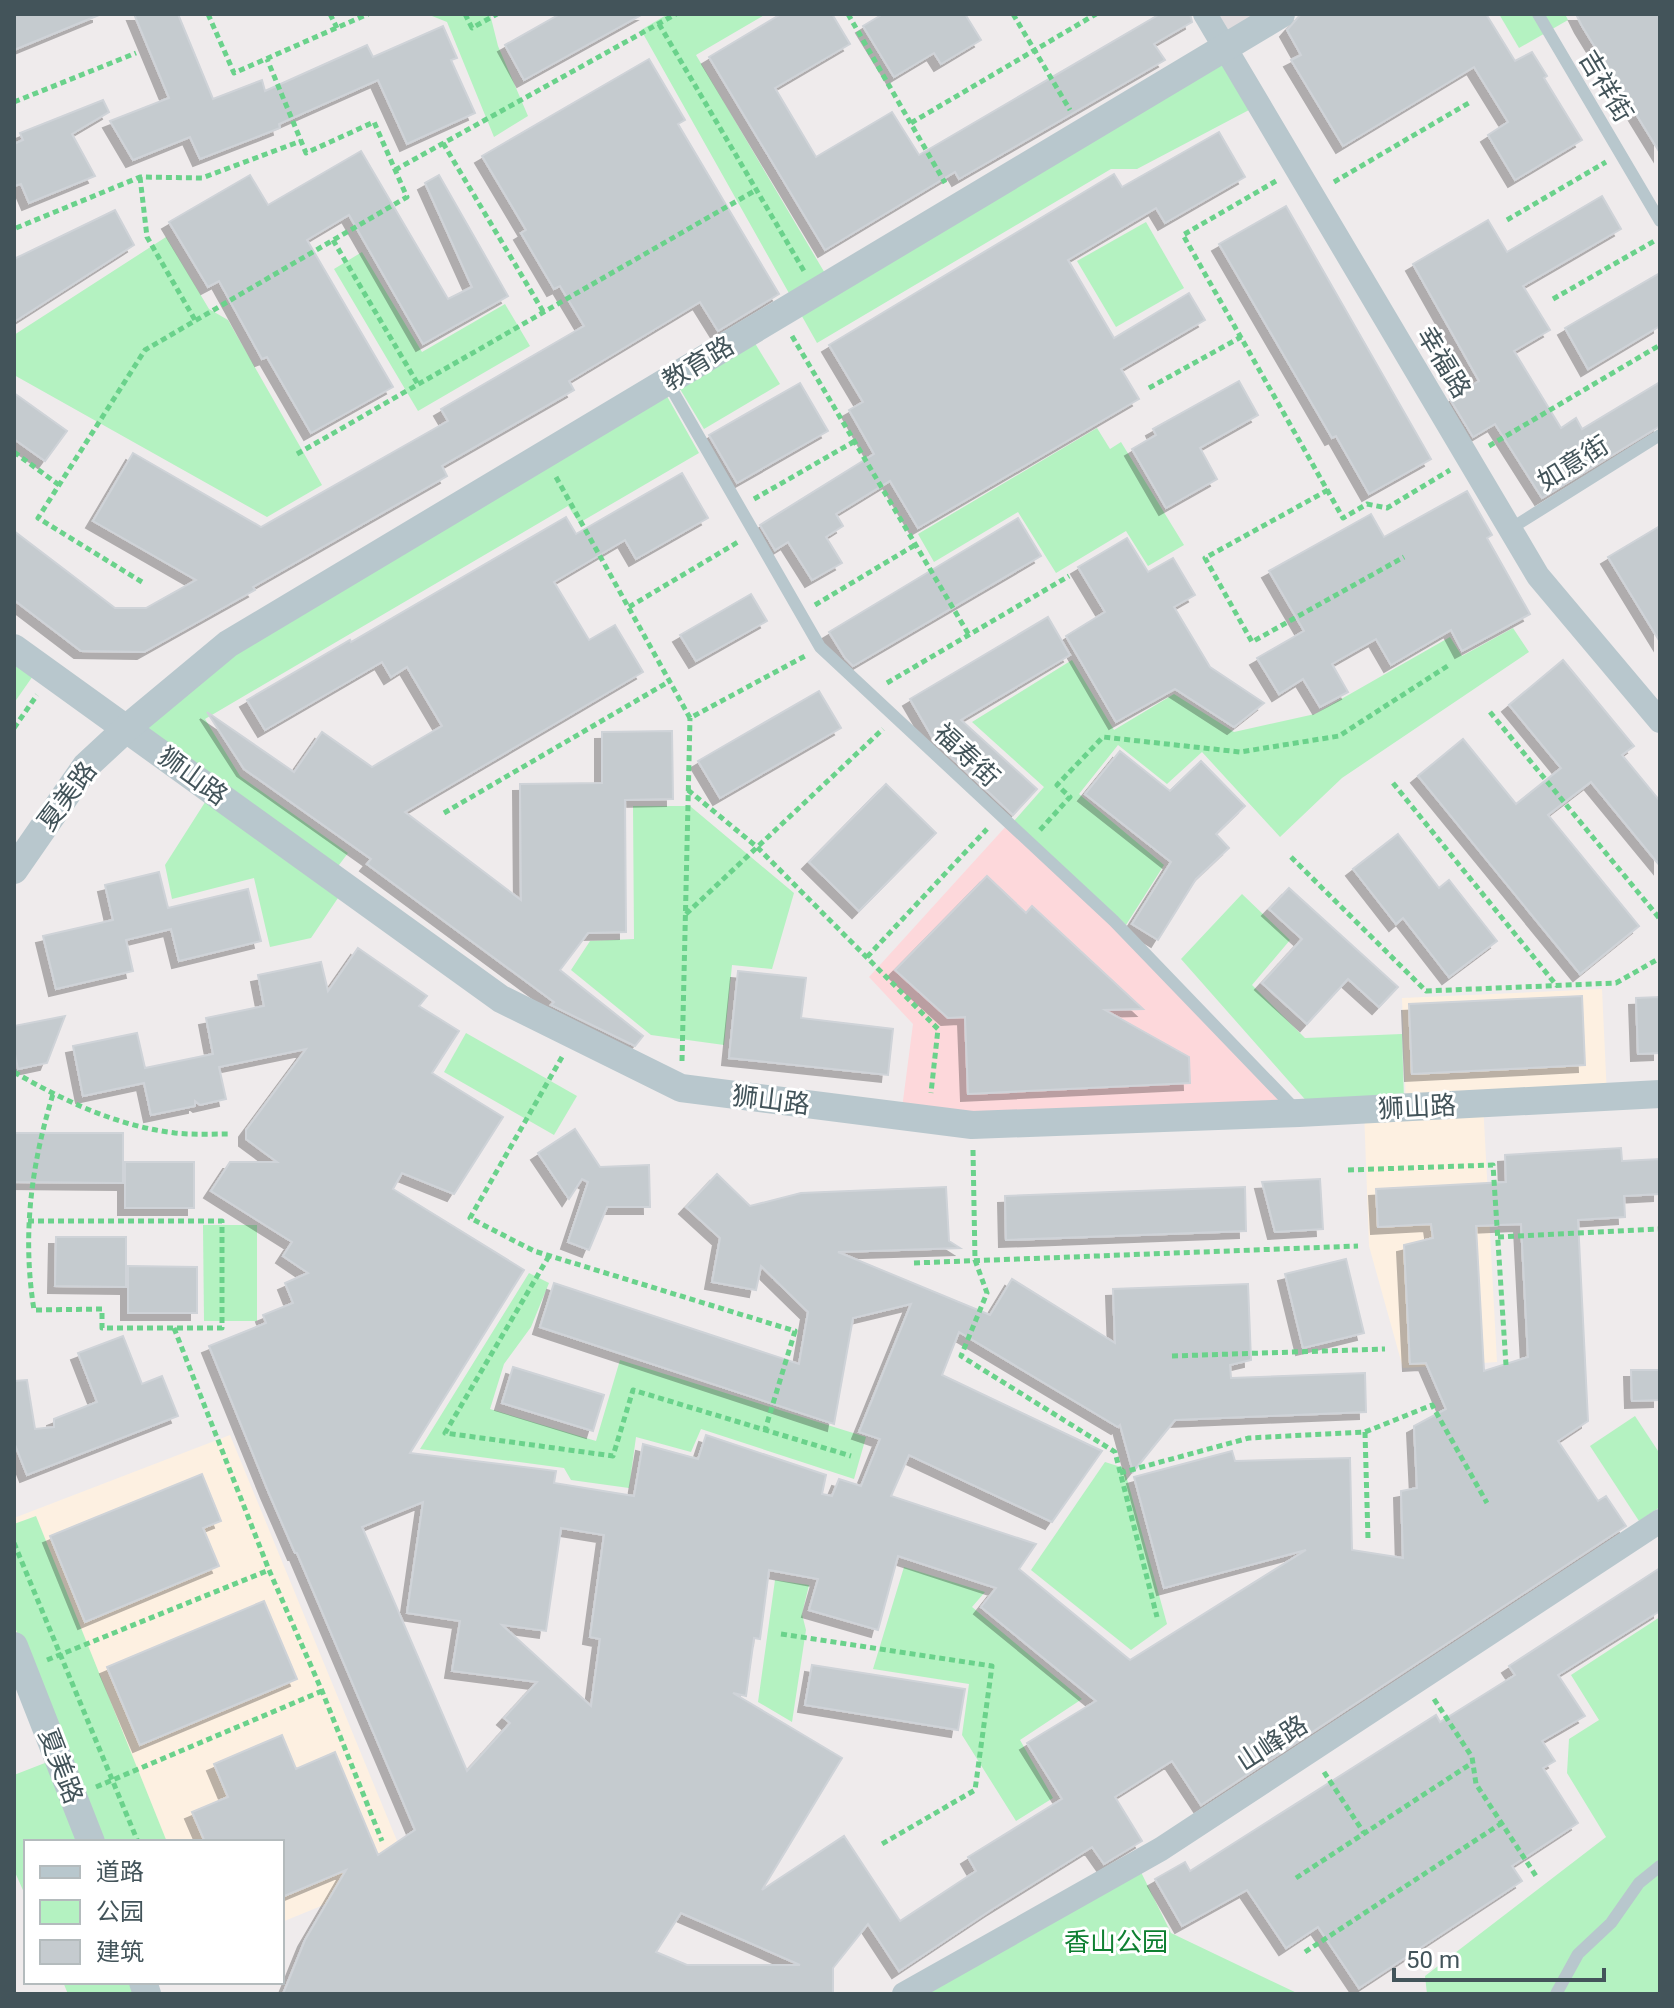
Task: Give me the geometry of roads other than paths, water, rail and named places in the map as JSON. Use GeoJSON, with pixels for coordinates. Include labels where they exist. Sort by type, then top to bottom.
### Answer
{"type":"FeatureCollection","features":[{"type":"Feature","properties":{"kind":"street","name":"幸福路"},"geometry":{"type":"LineString","coordinates":[[1205,14],[1538,576],[1660,721]]}},
{"type":"Feature","properties":{"kind":"street","name":"教育路"},"geometry":{"type":"LineString","coordinates":[[127,728],[228,644],[1281,14]]}},
{"type":"Feature","properties":{"kind":"street","name":"狮山路"},"geometry":{"type":"LineString","coordinates":[[14,648],[501,999],[681,1088],[972,1125],[1299,1113],[1660,1094]]}},
{"type":"Feature","properties":{"kind":"street","name":"夏美路"},"geometry":{"type":"LineString","coordinates":[[14,870],[86,766],[127,728]]}},
{"type":"Feature","properties":{"kind":"street","name":"山峰路"},"geometry":{"type":"LineString","coordinates":[[904,1994],[1161,1849],[1660,1521]]}},
{"type":"Feature","properties":{"kind":"street","name":"夏美路"},"geometry":{"type":"LineString","coordinates":[[19,1658],[90,1840]]}},
{"type":"Feature","properties":{"kind":"lane","name":"吉祥街"},"geometry":{"type":"LineString","coordinates":[[1538,14],[1660,221]]}},
{"type":"Feature","properties":{"kind":"lane","name":"福寿街"},"geometry":{"type":"LineString","coordinates":[[667,381],[820,647],[1114,921],[1299,1113]]}},
{"type":"Feature","properties":{"kind":"lane","name":"如意街"},"geometry":{"type":"LineString","coordinates":[[1510,529],[1660,435]]}},
{"type":"Feature","properties":{"kind":"lane"},"geometry":{"type":"LineString","coordinates":[[1556,1994],[1578,1954],[1611,1923],[1639,1883],[1660,1866]]}},
{"type":"Feature","properties":{"kind":"park label","name":"香山公园"},"geometry":{"type":"Point","coordinates":[1116,1942]}}]}
